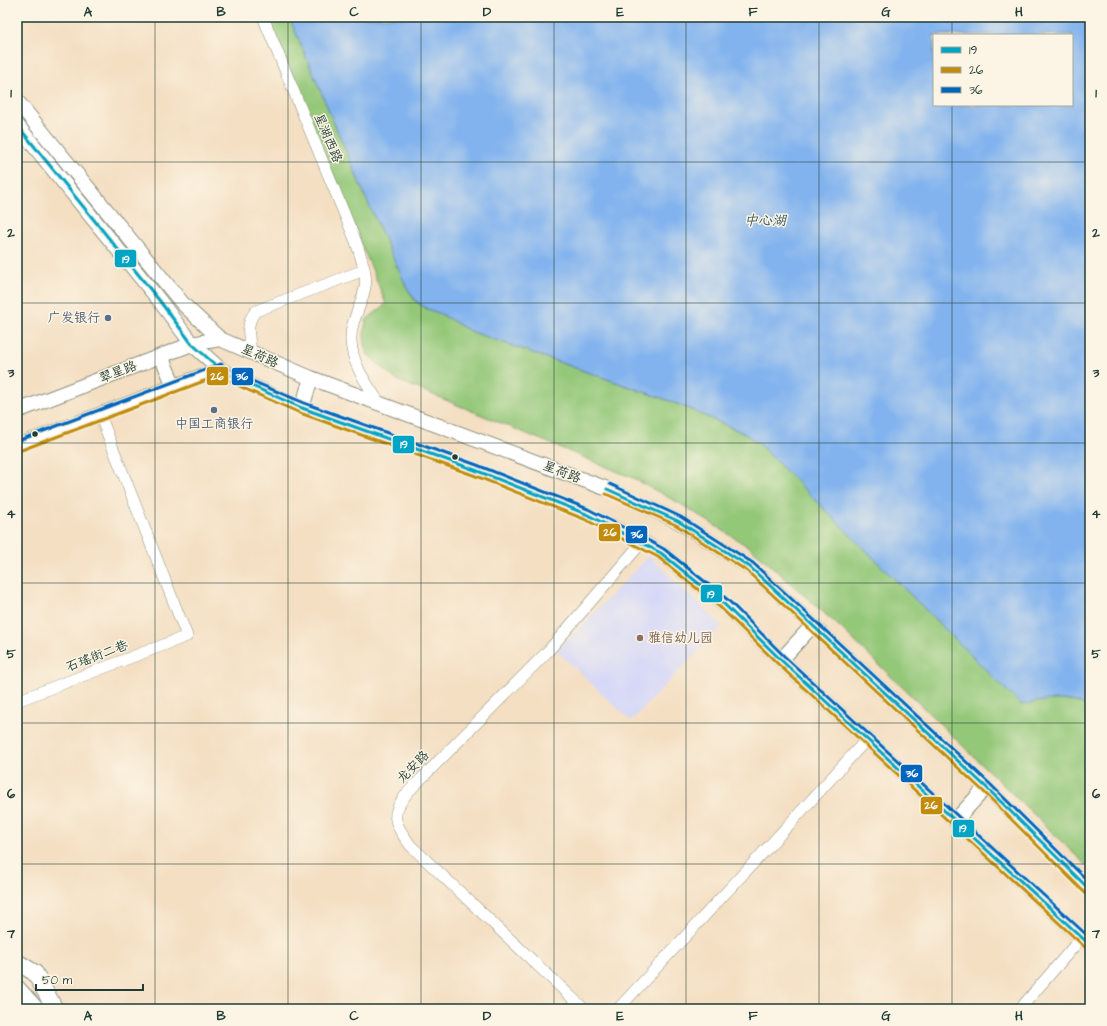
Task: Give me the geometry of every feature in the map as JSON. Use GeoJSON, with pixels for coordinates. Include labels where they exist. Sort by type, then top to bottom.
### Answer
{"type":"FeatureCollection","features":[{"type":"Feature","properties":{"kind":"main road"},"geometry":{"type":"LineString","coordinates":[[17,962],[35,973],[55,1009]]}},
{"type":"Feature","properties":{"kind":"main road"},"geometry":{"type":"LineString","coordinates":[[18,989],[36,1009]]}},
{"type":"Feature","properties":{"kind":"street","name":"星湖西路"},"geometry":{"type":"LineString","coordinates":[[263,17],[356,242],[364,270],[366,286],[353,321],[351,340],[356,366],[380,404]]}},
{"type":"Feature","properties":{"kind":"street","name":"星荷路"},"geometry":{"type":"LineString","coordinates":[[17,101],[183,304],[220,338],[311,378],[613,491],[678,521],[750,567],[986,787],[1090,890]]}},
{"type":"Feature","properties":{"kind":"street"},"geometry":{"type":"LineString","coordinates":[[17,125],[154,294],[192,344],[220,369],[243,382],[302,408],[475,470],[586,514],[661,553],[724,604],[781,660],[1086,941],[1020,1009]]}},
{"type":"Feature","properties":{"kind":"street"},"geometry":{"type":"LineString","coordinates":[[251,352],[248,324],[250,317],[256,311],[364,270]]}},
{"type":"Feature","properties":{"kind":"street","name":"翠星路"},"geometry":{"type":"LineString","coordinates":[[17,410],[192,344],[220,338]]}},
{"type":"Feature","properties":{"kind":"street"},"geometry":{"type":"LineString","coordinates":[[161,356],[174,386]]}},
{"type":"Feature","properties":{"kind":"street"},"geometry":{"type":"LineString","coordinates":[[17,446],[220,369]]}},
{"type":"Feature","properties":{"kind":"street"},"geometry":{"type":"LineString","coordinates":[[302,408],[311,378]]}},
{"type":"Feature","properties":{"kind":"street","name":"石瑶街二巷"},"geometry":{"type":"LineString","coordinates":[[17,701],[187,636],[100,414]]}},
{"type":"Feature","properties":{"kind":"street","name":"龙安路"},"geometry":{"type":"LineString","coordinates":[[584,1009],[411,846],[399,831],[395,818],[399,803],[409,791],[549,650],[642,542]]}},
{"type":"Feature","properties":{"kind":"street"},"geometry":{"type":"LineString","coordinates":[[781,660],[812,626]]}},
{"type":"Feature","properties":{"kind":"street"},"geometry":{"type":"LineString","coordinates":[[618,1009],[796,818],[867,739]]}},
{"type":"Feature","properties":{"kind":"street"},"geometry":{"type":"LineString","coordinates":[[955,821],[986,787]]}},
{"type":"Feature","properties":{"kind":"shaded area","name":"雅信幼儿园"},"geometry":{"type":"Polygon","coordinates":[[[649,556],[722,626],[631,721],[557,651],[649,556]]]}},
{"type":"Feature","properties":{"kind":"green space"},"geometry":{"type":"Polygon","coordinates":[[[267,17],[289,17],[368,203],[407,288],[416,302],[427,309],[441,314],[470,331],[670,401],[745,434],[760,445],[924,607],[1048,700],[1070,701],[1090,707],[1090,869],[841,628],[752,549],[684,506],[633,478],[395,379],[366,353],[364,335],[366,320],[386,304],[267,17]]]}},
{"type":"Feature","properties":{"kind":"water","name":"中心湖"},"geometry":{"type":"Polygon","coordinates":[[[289,17],[1090,17],[1090,707],[1064,700],[1021,705],[760,445],[745,434],[670,401],[470,331],[441,314],[427,309],[416,301],[407,288],[368,203],[289,17]]]}},
{"type":"Feature","properties":{"kind":"ferry route"},"geometry":{"type":"LineString","coordinates":[[1082,17],[1090,29]]}},
{"type":"Feature","properties":{"kind":"ferry route"},"geometry":{"type":"LineString","coordinates":[[1087,17],[1090,28]]}},
{"type":"Feature","properties":{"kind":"transit line","name":"19"},"geometry":{"type":"LineString","coordinates":[[17,125],[159,300],[192,344],[220,369],[243,382],[302,408],[475,470],[586,514],[661,553],[724,604],[781,660],[1090,945]]}},
{"type":"Feature","properties":{"kind":"transit line","name":"36"},"geometry":{"type":"LineString","coordinates":[[17,441],[221,364],[245,378],[304,403],[477,465],[588,509],[664,549],[728,600],[784,656],[1090,938]]}},
{"type":"Feature","properties":{"kind":"transit line","name":"26"},"geometry":{"type":"LineString","coordinates":[[19,451],[220,375],[241,387],[300,413],[473,475],[584,519],[658,557],[721,608],[778,664],[1087,949]]}},
{"type":"Feature","properties":{"kind":"transit line","name":"36"},"geometry":{"type":"LineString","coordinates":[[610,484],[681,517],[753,563],[989,783],[1090,883]]}},
{"type":"Feature","properties":{"kind":"transit line","name":"19"},"geometry":{"type":"LineString","coordinates":[[607,489],[678,521],[750,567],[986,787],[1090,890]]}},
{"type":"Feature","properties":{"kind":"transit line","name":"26"},"geometry":{"type":"LineString","coordinates":[[606,494],[676,525],[747,571],[983,791],[1086,894]]}},
{"type":"Feature","properties":{"kind":"place","name":"广发银行"},"geometry":{"type":"Point","coordinates":[108,318]}},
{"type":"Feature","properties":{"kind":"place","name":"中国工商银行"},"geometry":{"type":"Point","coordinates":[214,410]}},
{"type":"Feature","properties":{"kind":"place","name":"雅信幼儿园"},"geometry":{"type":"Point","coordinates":[640,638]}}]}
